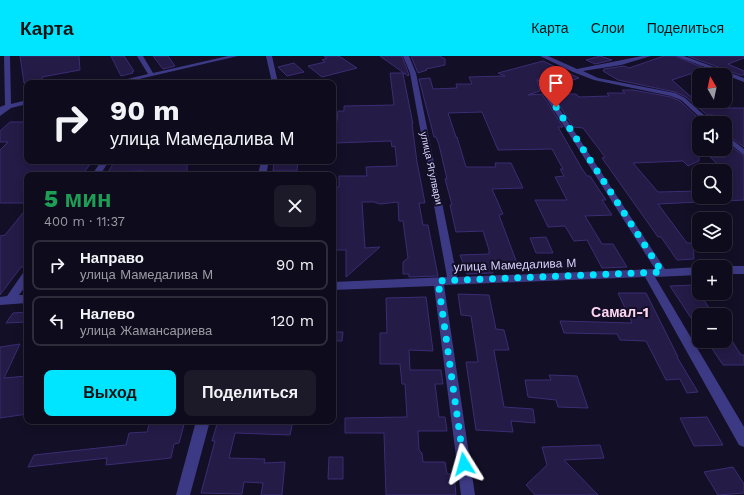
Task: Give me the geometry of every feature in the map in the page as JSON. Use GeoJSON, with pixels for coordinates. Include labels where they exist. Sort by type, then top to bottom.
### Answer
{"type":"FeatureCollection","features":[{"type":"Feature","properties":{"kind":"street"},"geometry":{"type":"LineString","coordinates":[[0,114],[8,107],[7,56]]}},
{"type":"Feature","properties":{"kind":"street"},"geometry":{"type":"LineString","coordinates":[[140,56],[151,74]]}},
{"type":"Feature","properties":{"kind":"street"},"geometry":{"type":"LineString","coordinates":[[132,80],[151,74],[235,56]]}},
{"type":"Feature","properties":{"kind":"street"},"geometry":{"type":"LineString","coordinates":[[269,56],[274,80]]}},
{"type":"Feature","properties":{"kind":"street","name":"улица Ягулвари"},"geometry":{"type":"LineString","coordinates":[[406,56],[413,73],[453,280]]}},
{"type":"Feature","properties":{"kind":"street"},"geometry":{"type":"LineString","coordinates":[[543,56],[574,71],[604,81],[673,94],[683,99],[702,116]]}},
{"type":"Feature","properties":{"kind":"street"},"geometry":{"type":"LineString","coordinates":[[574,71],[621,63],[648,56]]}},
{"type":"Feature","properties":{"kind":"street"},"geometry":{"type":"LineString","coordinates":[[679,56],[744,80]]}},
{"type":"Feature","properties":{"kind":"street"},"geometry":{"type":"LineString","coordinates":[[541,80],[544,90],[662,272]]}},
{"type":"Feature","properties":{"kind":"street"},"geometry":{"type":"LineString","coordinates":[[0,108],[24,103]]}},
{"type":"Feature","properties":{"kind":"street"},"geometry":{"type":"LineString","coordinates":[[732,142],[744,153]]}},
{"type":"Feature","properties":{"kind":"street"},"geometry":{"type":"LineString","coordinates":[[732,270],[744,270]]}},
{"type":"Feature","properties":{"kind":"street","name":"улица Мамедалива М"},"geometry":{"type":"LineString","coordinates":[[336,286],[692,271]]}},
{"type":"Feature","properties":{"kind":"street"},"geometry":{"type":"LineString","coordinates":[[648,273],[744,440]]}},
{"type":"Feature","properties":{"kind":"street"},"geometry":{"type":"LineString","coordinates":[[5,300],[24,279]]}},
{"type":"Feature","properties":{"kind":"street"},"geometry":{"type":"LineString","coordinates":[[438,281],[468,495]]}},
{"type":"Feature","properties":{"kind":"street"},"geometry":{"type":"LineString","coordinates":[[5,300],[24,299]]}},
{"type":"Feature","properties":{"kind":"street"},"geometry":{"type":"LineString","coordinates":[[183,495],[202,424]]}},
{"type":"Feature","properties":{"kind":"building"},"geometry":{"type":"Polygon","coordinates":[[[20,56],[79,56],[80,70],[42,77],[42,80],[24,80],[24,83],[20,56]]]}},
{"type":"Feature","properties":{"kind":"building"},"geometry":{"type":"Polygon","coordinates":[[[111,56],[124,56],[134,71],[132,72],[133,73],[121,76],[111,56]]]}},
{"type":"Feature","properties":{"kind":"building"},"geometry":{"type":"Polygon","coordinates":[[[153,56],[168,56],[175,66],[163,69],[153,56]]]}},
{"type":"Feature","properties":{"kind":"building"},"geometry":{"type":"Polygon","coordinates":[[[324,56],[339,56],[357,68],[322,77],[308,66],[325,62],[322,60],[327,58],[324,56]]]}},
{"type":"Feature","properties":{"kind":"building"},"geometry":{"type":"Polygon","coordinates":[[[380,56],[402,56],[409,75],[408,76],[380,56]]]}},
{"type":"Feature","properties":{"kind":"building"},"geometry":{"type":"Polygon","coordinates":[[[411,56],[440,56],[445,59],[445,65],[426,69],[427,70],[418,73],[411,56]]]}},
{"type":"Feature","properties":{"kind":"building"},"geometry":{"type":"Polygon","coordinates":[[[600,56],[612,60],[595,64],[586,60],[600,56]]]}},
{"type":"Feature","properties":{"kind":"building"},"geometry":{"type":"Polygon","coordinates":[[[664,56],[675,56],[704,68],[692,68],[692,73],[672,80],[690,96],[692,96],[692,102],[686,97],[675,92],[618,80],[603,71],[604,69],[624,66],[629,68],[664,56]]]}},
{"type":"Feature","properties":{"kind":"building"},"geometry":{"type":"Polygon","coordinates":[[[688,56],[744,56],[744,58],[728,64],[744,71],[744,75],[732,72],[732,68],[721,68],[688,56]]]}},
{"type":"Feature","properties":{"kind":"building"},"geometry":{"type":"Polygon","coordinates":[[[543,61],[579,78],[548,88],[544,78],[538,79],[540,91],[528,95],[542,94],[563,127],[558,127],[581,167],[587,176],[590,176],[606,200],[602,200],[612,215],[585,216],[602,244],[613,244],[627,267],[602,268],[587,240],[574,241],[565,226],[548,227],[535,200],[567,200],[555,177],[564,176],[560,169],[563,169],[552,149],[498,150],[482,112],[448,113],[466,167],[496,167],[495,163],[511,163],[523,188],[492,189],[503,214],[499,215],[518,266],[491,267],[493,273],[467,274],[460,255],[489,254],[489,250],[483,231],[456,232],[450,205],[452,205],[445,179],[447,179],[439,145],[436,137],[434,137],[419,79],[430,78],[433,89],[457,88],[456,84],[472,84],[469,77],[505,76],[498,73],[543,61]]]}},
{"type":"Feature","properties":{"kind":"building"},"geometry":{"type":"Polygon","coordinates":[[[294,63],[304,72],[287,76],[278,67],[294,63]]]}},
{"type":"Feature","properties":{"kind":"building"},"geometry":{"type":"Polygon","coordinates":[[[390,73],[403,73],[413,124],[417,162],[425,203],[419,203],[423,225],[428,225],[438,276],[409,277],[409,274],[403,274],[403,262],[408,258],[403,221],[399,221],[398,202],[380,204],[374,202],[362,202],[365,248],[380,247],[346,277],[346,250],[336,250],[336,188],[339,187],[339,176],[367,176],[366,167],[397,166],[395,146],[392,147],[391,141],[336,143],[336,121],[338,111],[344,111],[344,106],[394,105],[390,73]]]}},
{"type":"Feature","properties":{"kind":"building"},"geometry":{"type":"Polygon","coordinates":[[[622,90],[633,90],[671,97],[680,101],[696,116],[692,116],[692,156],[699,156],[699,161],[688,166],[683,161],[633,163],[658,192],[692,191],[692,202],[658,204],[687,243],[692,243],[694,259],[677,260],[661,237],[658,237],[602,158],[605,157],[583,128],[573,127],[552,94],[576,94],[579,97],[609,96],[607,93],[625,93],[622,90]]]}},
{"type":"Feature","properties":{"kind":"building"},"geometry":{"type":"Polygon","coordinates":[[[699,108],[744,108],[744,147],[732,138],[732,116],[707,115],[699,108]]]}},
{"type":"Feature","properties":{"kind":"building"},"geometry":{"type":"Polygon","coordinates":[[[10,122],[24,122],[24,164],[90,164],[84,172],[24,172],[24,203],[0,203],[0,150],[8,142],[0,142],[0,131],[10,122]]]}},
{"type":"Feature","properties":{"kind":"building"},"geometry":{"type":"Polygon","coordinates":[[[732,147],[744,156],[744,200],[732,201],[732,164],[718,164],[710,157],[732,156],[732,147]]]}},
{"type":"Feature","properties":{"kind":"building"},"geometry":{"type":"Polygon","coordinates":[[[113,164],[187,164],[187,172],[108,172],[113,164]]]}},
{"type":"Feature","properties":{"kind":"building"},"geometry":{"type":"Polygon","coordinates":[[[274,164],[298,164],[297,171],[273,171],[274,164]]]}},
{"type":"Feature","properties":{"kind":"building"},"geometry":{"type":"Polygon","coordinates":[[[24,212],[24,267],[21,267],[0,295],[0,236],[5,235],[24,212]]]}},
{"type":"Feature","properties":{"kind":"building"},"geometry":{"type":"Polygon","coordinates":[[[546,237],[553,253],[536,253],[530,238],[546,237]]]}},
{"type":"Feature","properties":{"kind":"building"},"geometry":{"type":"Polygon","coordinates":[[[692,285],[692,300],[704,300],[709,308],[692,308],[691,318],[670,286],[692,285]]]}},
{"type":"Feature","properties":{"kind":"building"},"geometry":{"type":"Polygon","coordinates":[[[618,293],[646,293],[677,357],[698,392],[687,393],[680,379],[666,380],[646,341],[620,340],[617,334],[564,333],[560,321],[632,323],[618,293]]]}},
{"type":"Feature","properties":{"kind":"building"},"geometry":{"type":"Polygon","coordinates":[[[458,294],[489,295],[496,329],[504,330],[509,350],[494,350],[504,407],[533,409],[535,423],[511,421],[513,432],[476,430],[466,362],[478,362],[471,316],[461,315],[458,294]]]}},
{"type":"Feature","properties":{"kind":"building"},"geometry":{"type":"Polygon","coordinates":[[[426,297],[433,351],[409,350],[410,370],[441,370],[443,384],[435,384],[439,417],[445,417],[447,431],[418,431],[419,450],[422,453],[423,462],[445,462],[447,474],[454,474],[456,495],[386,495],[384,433],[345,433],[345,418],[407,417],[405,384],[402,384],[400,364],[380,364],[380,333],[387,333],[386,298],[426,297]]]}},
{"type":"Feature","properties":{"kind":"building"},"geometry":{"type":"Polygon","coordinates":[[[24,312],[24,322],[6,323],[13,313],[24,312]]]}},
{"type":"Feature","properties":{"kind":"building"},"geometry":{"type":"Polygon","coordinates":[[[336,332],[343,332],[342,341],[336,341],[336,332]]]}},
{"type":"Feature","properties":{"kind":"building"},"geometry":{"type":"Polygon","coordinates":[[[732,341],[741,355],[744,355],[744,365],[723,365],[712,348],[732,348],[732,341]]]}},
{"type":"Feature","properties":{"kind":"building"},"geometry":{"type":"Polygon","coordinates":[[[20,344],[4,378],[24,376],[24,414],[0,418],[0,347],[20,344]]]}},
{"type":"Feature","properties":{"kind":"building"},"geometry":{"type":"Polygon","coordinates":[[[549,375],[577,376],[588,408],[558,407],[556,400],[528,397],[525,380],[551,380],[549,375]]]}},
{"type":"Feature","properties":{"kind":"building"},"geometry":{"type":"Polygon","coordinates":[[[707,417],[723,445],[694,446],[680,418],[707,417]]]}},
{"type":"Feature","properties":{"kind":"building"},"geometry":{"type":"Polygon","coordinates":[[[149,424],[184,424],[179,443],[174,444],[171,458],[106,465],[107,458],[28,467],[34,455],[126,445],[129,433],[147,432],[149,424]]]}},
{"type":"Feature","properties":{"kind":"building"},"geometry":{"type":"Polygon","coordinates":[[[217,424],[292,424],[290,435],[235,433],[229,458],[265,459],[264,463],[285,462],[282,495],[261,495],[263,483],[244,482],[242,494],[201,493],[215,441],[212,441],[217,424]]]}},
{"type":"Feature","properties":{"kind":"building"},"geometry":{"type":"Polygon","coordinates":[[[600,445],[604,458],[564,460],[598,495],[535,495],[526,485],[547,465],[542,447],[600,445]]]}},
{"type":"Feature","properties":{"kind":"building"},"geometry":{"type":"Polygon","coordinates":[[[329,457],[343,457],[343,479],[328,479],[329,457]]]}},
{"type":"Feature","properties":{"kind":"building"},"geometry":{"type":"Polygon","coordinates":[[[733,467],[744,484],[744,493],[718,495],[704,472],[733,467]]]}},
{"type":"Feature","properties":{"kind":"district","name":"Самал-1"},"geometry":{"type":"Point","coordinates":[620,312]}},
{"type":"Feature","properties":{"kind":"route"},"geometry":{"type":"LineString","coordinates":[[464,464],[438,281],[662,272],[556,107]]}}]}
